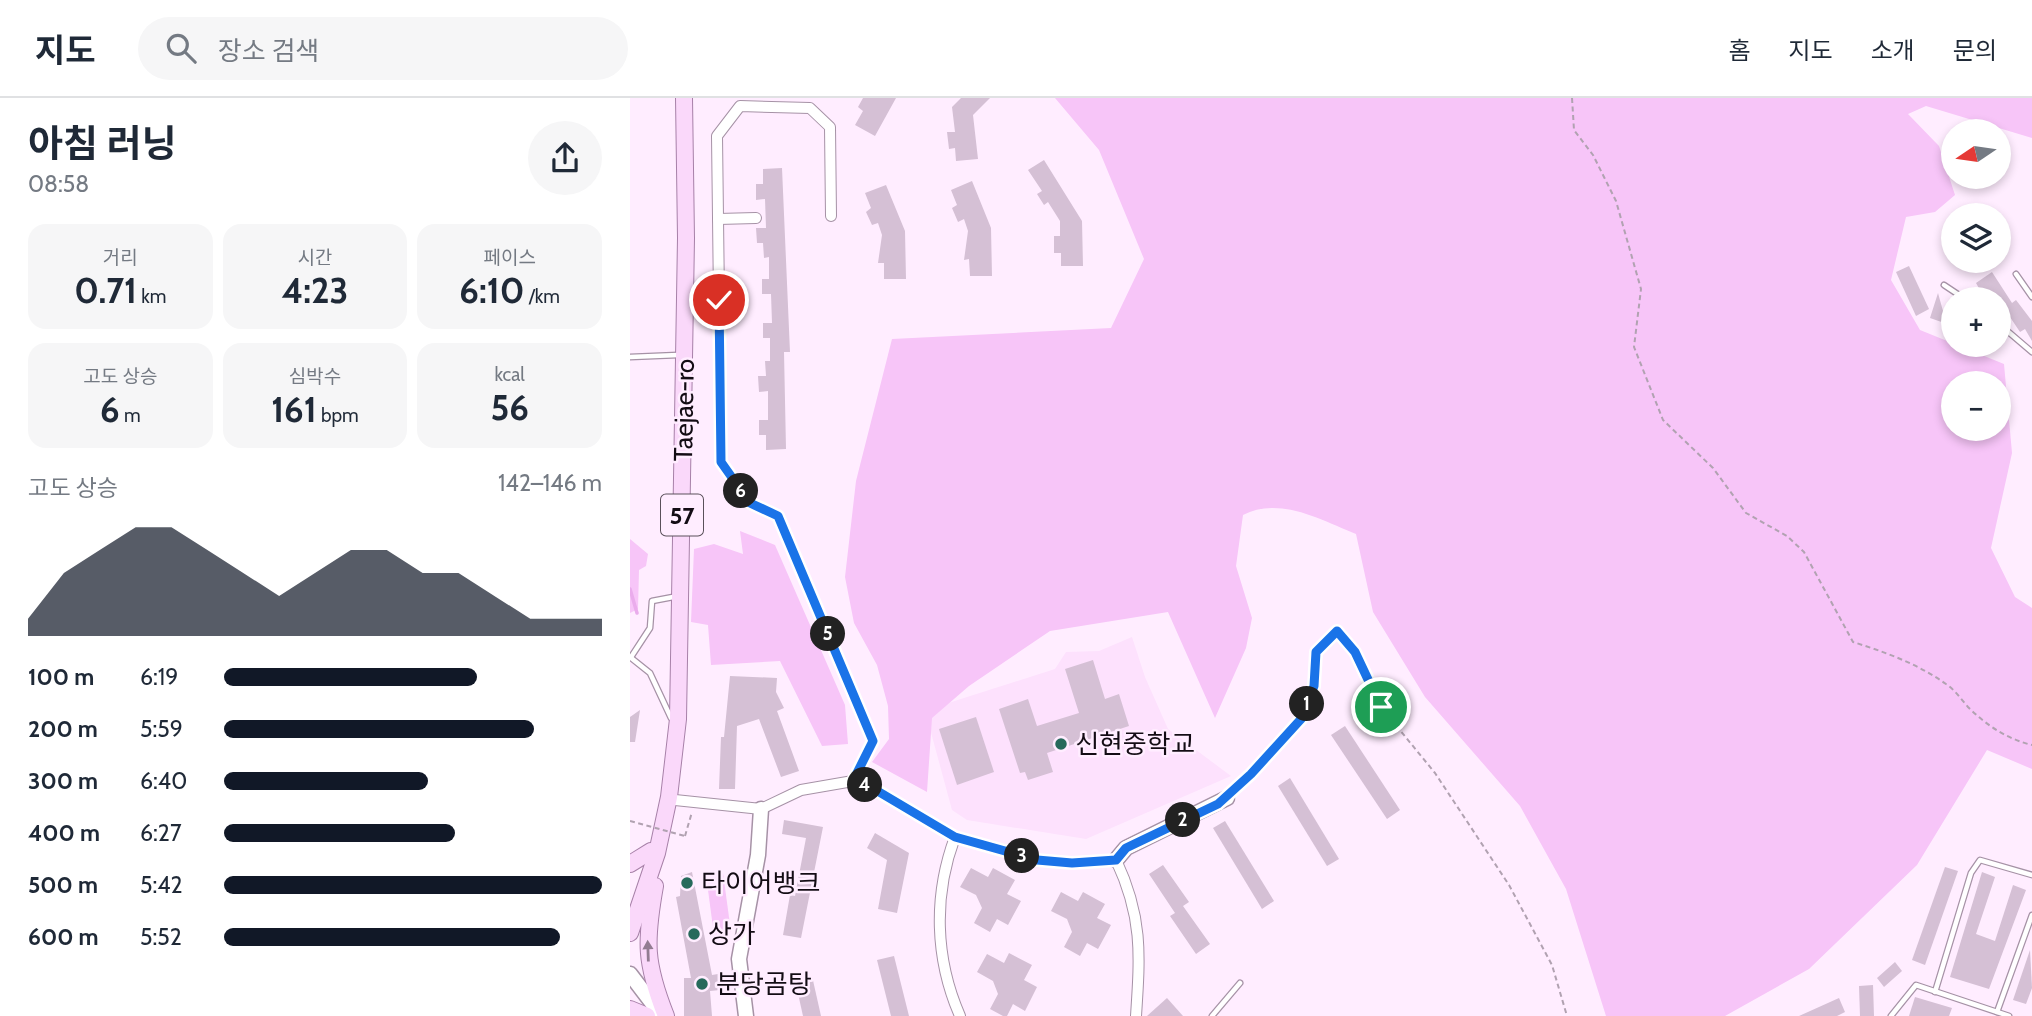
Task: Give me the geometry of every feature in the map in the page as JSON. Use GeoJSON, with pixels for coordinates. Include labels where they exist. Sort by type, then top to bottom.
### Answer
{"type":"FeatureCollection","features":[{"type":"Feature","properties":{"kind":"main road","name":"Taejae-ro"},"geometry":{"type":"LineString","coordinates":[[674,719],[673,597],[678,355],[677,98]]}},
{"type":"Feature","properties":{"kind":"main road","name":"Taejae-ro"},"geometry":{"type":"LineString","coordinates":[[631,930],[654,852],[674,719],[685,307],[684,98]]}},
{"type":"Feature","properties":{"kind":"main road"},"geometry":{"type":"LineString","coordinates":[[664,1016],[652,982],[647,948],[650,910],[675,800],[680,746],[674,719]]}},
{"type":"Feature","properties":{"kind":"main road"},"geometry":{"type":"LineString","coordinates":[[630,864],[654,852],[666,838]]}},
{"type":"Feature","properties":{"kind":"main road","name":"Taejae-ro"},"geometry":{"type":"LineString","coordinates":[[630,906],[654,852]]}},
{"type":"Feature","properties":{"kind":"main road"},"geometry":{"type":"LineString","coordinates":[[630,1009],[647,1016]]}},
{"type":"Feature","properties":{"kind":"street"},"geometry":{"type":"LineString","coordinates":[[831,216],[830,127],[810,108],[740,106],[717,136],[721,462],[750,503],[778,516],[873,741],[853,781]]}},
{"type":"Feature","properties":{"kind":"street"},"geometry":{"type":"LineString","coordinates":[[718,219],[756,218]]}},
{"type":"Feature","properties":{"kind":"street"},"geometry":{"type":"LineString","coordinates":[[675,800],[761,809],[801,790],[853,781],[869,786],[955,837],[1037,860],[1072,863],[1116,860],[1126,848],[1227,797]]}},
{"type":"Feature","properties":{"kind":"street"},"geometry":{"type":"LineString","coordinates":[[746,1016],[739,958],[758,855],[761,809]]}},
{"type":"Feature","properties":{"kind":"street"},"geometry":{"type":"LineString","coordinates":[[955,837],[946,862],[939,938],[944,970],[960,1016]]}},
{"type":"Feature","properties":{"kind":"street"},"geometry":{"type":"LineString","coordinates":[[1116,860],[1131,891],[1141,960],[1136,1016]]}},
{"type":"Feature","properties":{"kind":"street"},"geometry":{"type":"LineString","coordinates":[[630,974],[664,1016]]}},
{"type":"Feature","properties":{"kind":"lane"},"geometry":{"type":"LineString","coordinates":[[2016,274],[2032,297]]}},
{"type":"Feature","properties":{"kind":"lane"},"geometry":{"type":"LineString","coordinates":[[2011,334],[2032,352]]}},
{"type":"Feature","properties":{"kind":"lane"},"geometry":{"type":"LineString","coordinates":[[630,357],[678,355]]}},
{"type":"Feature","properties":{"kind":"lane"},"geometry":{"type":"LineString","coordinates":[[673,597],[652,601],[650,628],[631,657],[650,673],[674,719]]}},
{"type":"Feature","properties":{"kind":"lane"},"geometry":{"type":"LineString","coordinates":[[1935,992],[1970,873],[1980,860],[2032,875]]}},
{"type":"Feature","properties":{"kind":"lane"},"geometry":{"type":"LineString","coordinates":[[1997,1012],[2032,915]]}},
{"type":"Feature","properties":{"kind":"lane"},"geometry":{"type":"LineString","coordinates":[[1212,1016],[1240,982]]}},
{"type":"Feature","properties":{"kind":"lane"},"geometry":{"type":"LineString","coordinates":[[1891,1016],[1916,985],[2009,1016]]}},
{"type":"Feature","properties":{"kind":"path"},"geometry":{"type":"LineString","coordinates":[[1572,98],[1574,130],[1593,155],[1616,201],[1641,289],[1634,347],[1663,420],[1713,467],[1746,513],[1787,536],[1804,552],[1853,642],[1886,652],[1923,670],[1949,685],[1989,726],[2017,741],[2032,745]]}},
{"type":"Feature","properties":{"kind":"path"},"geometry":{"type":"LineString","coordinates":[[1227,797],[1302,718],[1314,686],[1316,652],[1337,631],[1355,652],[1381,707],[1435,773],[1508,885],[1552,965],[1567,1016]]}},
{"type":"Feature","properties":{"kind":"path"},"geometry":{"type":"LineString","coordinates":[[630,821],[685,836],[692,811]]}},
{"type":"Feature","properties":{"kind":"shaded area"},"geometry":{"type":"Polygon","coordinates":[[[1055,98],[2032,98],[2032,138],[2011,132],[2011,119],[1969,119],[1926,106],[1908,114],[1939,146],[1941,189],[1953,189],[1955,195],[1946,203],[1941,203],[1941,207],[1935,212],[1906,217],[1891,280],[1920,330],[1941,338],[1941,357],[1987,357],[2004,364],[2005,371],[1941,371],[1941,441],[2011,441],[2012,453],[1991,548],[2015,597],[2032,608],[2032,769],[1987,750],[1917,865],[1809,969],[1725,1016],[1606,1016],[1566,889],[1520,806],[1425,697],[1373,612],[1356,534],[1300,512],[1271,508],[1243,515],[1236,566],[1252,618],[1246,648],[1215,718],[1168,612],[1050,631],[969,686],[932,718],[927,792],[872,762],[889,739],[888,706],[877,665],[854,623],[845,577],[856,481],[892,339],[1111,328],[1144,259],[1099,150],[1055,98]]]}},
{"type":"Feature","properties":{"kind":"shaded area"},"geometry":{"type":"Polygon","coordinates":[[[740,531],[775,545],[845,705],[848,744],[822,746],[780,661],[711,665],[708,625],[691,622],[694,549],[714,544],[743,554],[740,531]]]}},
{"type":"Feature","properties":{"kind":"shaded area"},"geometry":{"type":"Polygon","coordinates":[[[630,539],[648,554],[646,566],[639,570],[638,609],[630,613],[630,539]]]}},
{"type":"Feature","properties":{"kind":"shaded area","name":"신현중학교"},"geometry":{"type":"Polygon","coordinates":[[[1132,637],[1145,677],[1168,729],[1231,776],[1086,839],[967,820],[952,810],[926,714],[939,706],[1055,669],[1066,652],[1099,651],[1132,637]]]}},
{"type":"Feature","properties":{"kind":"shaded area"},"geometry":{"type":"Polygon","coordinates":[[[723,873],[731,932],[714,935],[706,875],[723,873]]]}},
{"type":"Feature","properties":{"kind":"building"},"geometry":{"type":"Polygon","coordinates":[[[863,98],[896,98],[875,136],[855,125],[863,111],[858,107],[863,98]]]}},
{"type":"Feature","properties":{"kind":"building"},"geometry":{"type":"Polygon","coordinates":[[[961,98],[990,98],[973,115],[978,159],[956,161],[955,148],[949,149],[947,132],[955,132],[952,107],[961,98]]]}},
{"type":"Feature","properties":{"kind":"building"},"geometry":{"type":"Polygon","coordinates":[[[1044,160],[1082,221],[1083,266],[1061,266],[1061,253],[1054,253],[1054,236],[1060,236],[1060,221],[1048,202],[1044,205],[1037,194],[1042,191],[1028,170],[1044,160]]]}},
{"type":"Feature","properties":{"kind":"building"},"geometry":{"type":"Polygon","coordinates":[[[782,168],[790,352],[784,352],[786,449],[766,450],[766,435],[759,435],[759,420],[768,420],[768,391],[759,392],[758,376],[766,376],[765,361],[770,361],[770,338],[763,338],[763,323],[772,323],[771,294],[762,294],[762,279],[769,279],[769,257],[764,258],[763,243],[757,243],[756,228],[766,228],[765,199],[756,200],[756,184],[763,184],[763,169],[782,168]]]}},
{"type":"Feature","properties":{"kind":"building"},"geometry":{"type":"Polygon","coordinates":[[[972,181],[991,228],[992,276],[970,276],[969,259],[964,260],[968,231],[964,219],[958,222],[952,208],[957,205],[951,190],[972,181]]]}},
{"type":"Feature","properties":{"kind":"building"},"geometry":{"type":"Polygon","coordinates":[[[886,185],[905,231],[906,279],[884,279],[884,263],[878,263],[882,235],[878,223],[872,225],[866,212],[871,208],[865,193],[886,185]]]}},
{"type":"Feature","properties":{"kind":"building"},"geometry":{"type":"Polygon","coordinates":[[[1909,266],[1929,309],[1916,316],[1896,272],[1909,266]]]}},
{"type":"Feature","properties":{"kind":"building"},"geometry":{"type":"Polygon","coordinates":[[[1993,273],[2002,287],[1978,287],[1976,283],[1993,273]]]}},
{"type":"Feature","properties":{"kind":"building"},"geometry":{"type":"Polygon","coordinates":[[[1938,293],[1941,322],[1930,318],[1938,293]]]}},
{"type":"Feature","properties":{"kind":"building"},"geometry":{"type":"Polygon","coordinates":[[[2016,300],[2032,321],[2032,341],[2025,329],[2020,332],[2011,318],[2011,301],[2016,300]]]}},
{"type":"Feature","properties":{"kind":"building"},"geometry":{"type":"Polygon","coordinates":[[[1093,660],[1105,699],[1119,694],[1129,726],[1047,753],[1053,772],[1028,780],[1025,772],[1020,773],[999,709],[1028,699],[1037,726],[1079,713],[1065,669],[1093,660]]]}},
{"type":"Feature","properties":{"kind":"building"},"geometry":{"type":"Polygon","coordinates":[[[730,676],[777,678],[776,692],[784,708],[777,711],[799,771],[781,777],[759,719],[737,726],[735,789],[719,789],[721,737],[724,737],[730,676]]]}},
{"type":"Feature","properties":{"kind":"building"},"geometry":{"type":"Polygon","coordinates":[[[640,710],[635,742],[630,742],[630,717],[640,710]]]}},
{"type":"Feature","properties":{"kind":"building"},"geometry":{"type":"Polygon","coordinates":[[[976,717],[994,772],[957,785],[939,729],[976,717]]]}},
{"type":"Feature","properties":{"kind":"building"},"geometry":{"type":"Polygon","coordinates":[[[1345,726],[1400,810],[1387,819],[1331,735],[1345,726]]]}},
{"type":"Feature","properties":{"kind":"building"},"geometry":{"type":"Polygon","coordinates":[[[1290,778],[1339,859],[1327,866],[1278,786],[1290,778]]]}},
{"type":"Feature","properties":{"kind":"building"},"geometry":{"type":"Polygon","coordinates":[[[784,820],[823,827],[801,938],[783,935],[790,895],[795,896],[806,838],[782,834],[784,820]]]}},
{"type":"Feature","properties":{"kind":"building"},"geometry":{"type":"Polygon","coordinates":[[[1225,821],[1274,901],[1262,909],[1213,828],[1225,821]]]}},
{"type":"Feature","properties":{"kind":"building"},"geometry":{"type":"Polygon","coordinates":[[[875,833],[909,853],[897,913],[878,909],[887,860],[867,848],[875,833]]]}},
{"type":"Feature","properties":{"kind":"building"},"geometry":{"type":"Polygon","coordinates":[[[1163,865],[1189,902],[1183,906],[1210,944],[1196,954],[1170,916],[1175,913],[1149,874],[1163,865]]]}},
{"type":"Feature","properties":{"kind":"building"},"geometry":{"type":"Polygon","coordinates":[[[1945,867],[1958,871],[1925,965],[1912,960],[1945,867]]]}},
{"type":"Feature","properties":{"kind":"building"},"geometry":{"type":"Polygon","coordinates":[[[971,868],[988,877],[993,868],[1015,880],[1007,894],[1021,901],[1008,925],[997,919],[990,932],[974,923],[982,908],[976,895],[960,887],[971,868]]]}},
{"type":"Feature","properties":{"kind":"building"},"geometry":{"type":"Polygon","coordinates":[[[692,872],[712,975],[718,974],[720,990],[710,991],[712,1016],[684,1016],[684,978],[691,978],[676,897],[680,896],[681,876],[692,872]]]}},
{"type":"Feature","properties":{"kind":"building"},"geometry":{"type":"Polygon","coordinates":[[[1982,872],[1995,877],[1976,934],[1995,941],[2013,885],[2026,890],[1989,989],[1950,977],[1982,872]]]}},
{"type":"Feature","properties":{"kind":"building"},"geometry":{"type":"Polygon","coordinates":[[[1061,892],[1078,901],[1083,892],[1105,904],[1097,918],[1111,925],[1098,949],[1087,943],[1080,956],[1064,947],[1072,932],[1067,919],[1051,911],[1061,892]]]}},
{"type":"Feature","properties":{"kind":"building"},"geometry":{"type":"Polygon","coordinates":[[[2030,950],[2032,988],[2026,1004],[2013,1000],[2030,950]]]}},
{"type":"Feature","properties":{"kind":"building"},"geometry":{"type":"Polygon","coordinates":[[[1009,953],[1032,965],[1024,980],[1037,987],[1025,1011],[1013,1004],[1007,1016],[1003,1016],[990,1009],[998,994],[993,981],[977,972],[987,954],[1004,963],[1009,953]]]}},
{"type":"Feature","properties":{"kind":"building"},"geometry":{"type":"Polygon","coordinates":[[[894,956],[909,1016],[891,1016],[877,960],[894,956]]]}},
{"type":"Feature","properties":{"kind":"building"},"geometry":{"type":"Polygon","coordinates":[[[1895,962],[1902,971],[1884,987],[1877,978],[1895,962]]]}},
{"type":"Feature","properties":{"kind":"building"},"geometry":{"type":"Polygon","coordinates":[[[812,976],[821,1016],[803,1016],[795,980],[812,976]]]}},
{"type":"Feature","properties":{"kind":"building"},"geometry":{"type":"Polygon","coordinates":[[[1873,985],[1874,1016],[1860,1016],[1859,986],[1873,985]]]}},
{"type":"Feature","properties":{"kind":"building"},"geometry":{"type":"Polygon","coordinates":[[[1915,997],[1952,1008],[1949,1016],[1909,1016],[1915,997]]]}},
{"type":"Feature","properties":{"kind":"building"},"geometry":{"type":"Polygon","coordinates":[[[1167,998],[1183,1016],[1147,1016],[1167,998]]]}},
{"type":"Feature","properties":{"kind":"building"},"geometry":{"type":"Polygon","coordinates":[[[1839,998],[1845,1012],[1837,1016],[1799,1016],[1839,998]]]}},
{"type":"Feature","properties":{"kind":"waterway"},"geometry":{"type":"LineString","coordinates":[[630,589],[637,613]]}},
{"type":"Feature","properties":{"kind":"place","name":"신현중학교"},"geometry":{"type":"Point","coordinates":[1061,744]}},
{"type":"Feature","properties":{"kind":"place","name":"타이어뱅크"},"geometry":{"type":"Point","coordinates":[687,883]}},
{"type":"Feature","properties":{"kind":"place","name":"상가"},"geometry":{"type":"Point","coordinates":[694,934]}},
{"type":"Feature","properties":{"kind":"place","name":"분당곰탕"},"geometry":{"type":"Point","coordinates":[702,984]}},
{"type":"Feature","properties":{"kind":"route"},"geometry":{"type":"LineString","coordinates":[[719,300],[721,462],[750,503],[778,516],[873,741],[853,781],[869,786],[955,837],[1037,860],[1072,863],[1116,860],[1126,848],[1218,804],[1251,774],[1302,718],[1314,686],[1316,652],[1337,631],[1355,652],[1381,707]]}}]}
